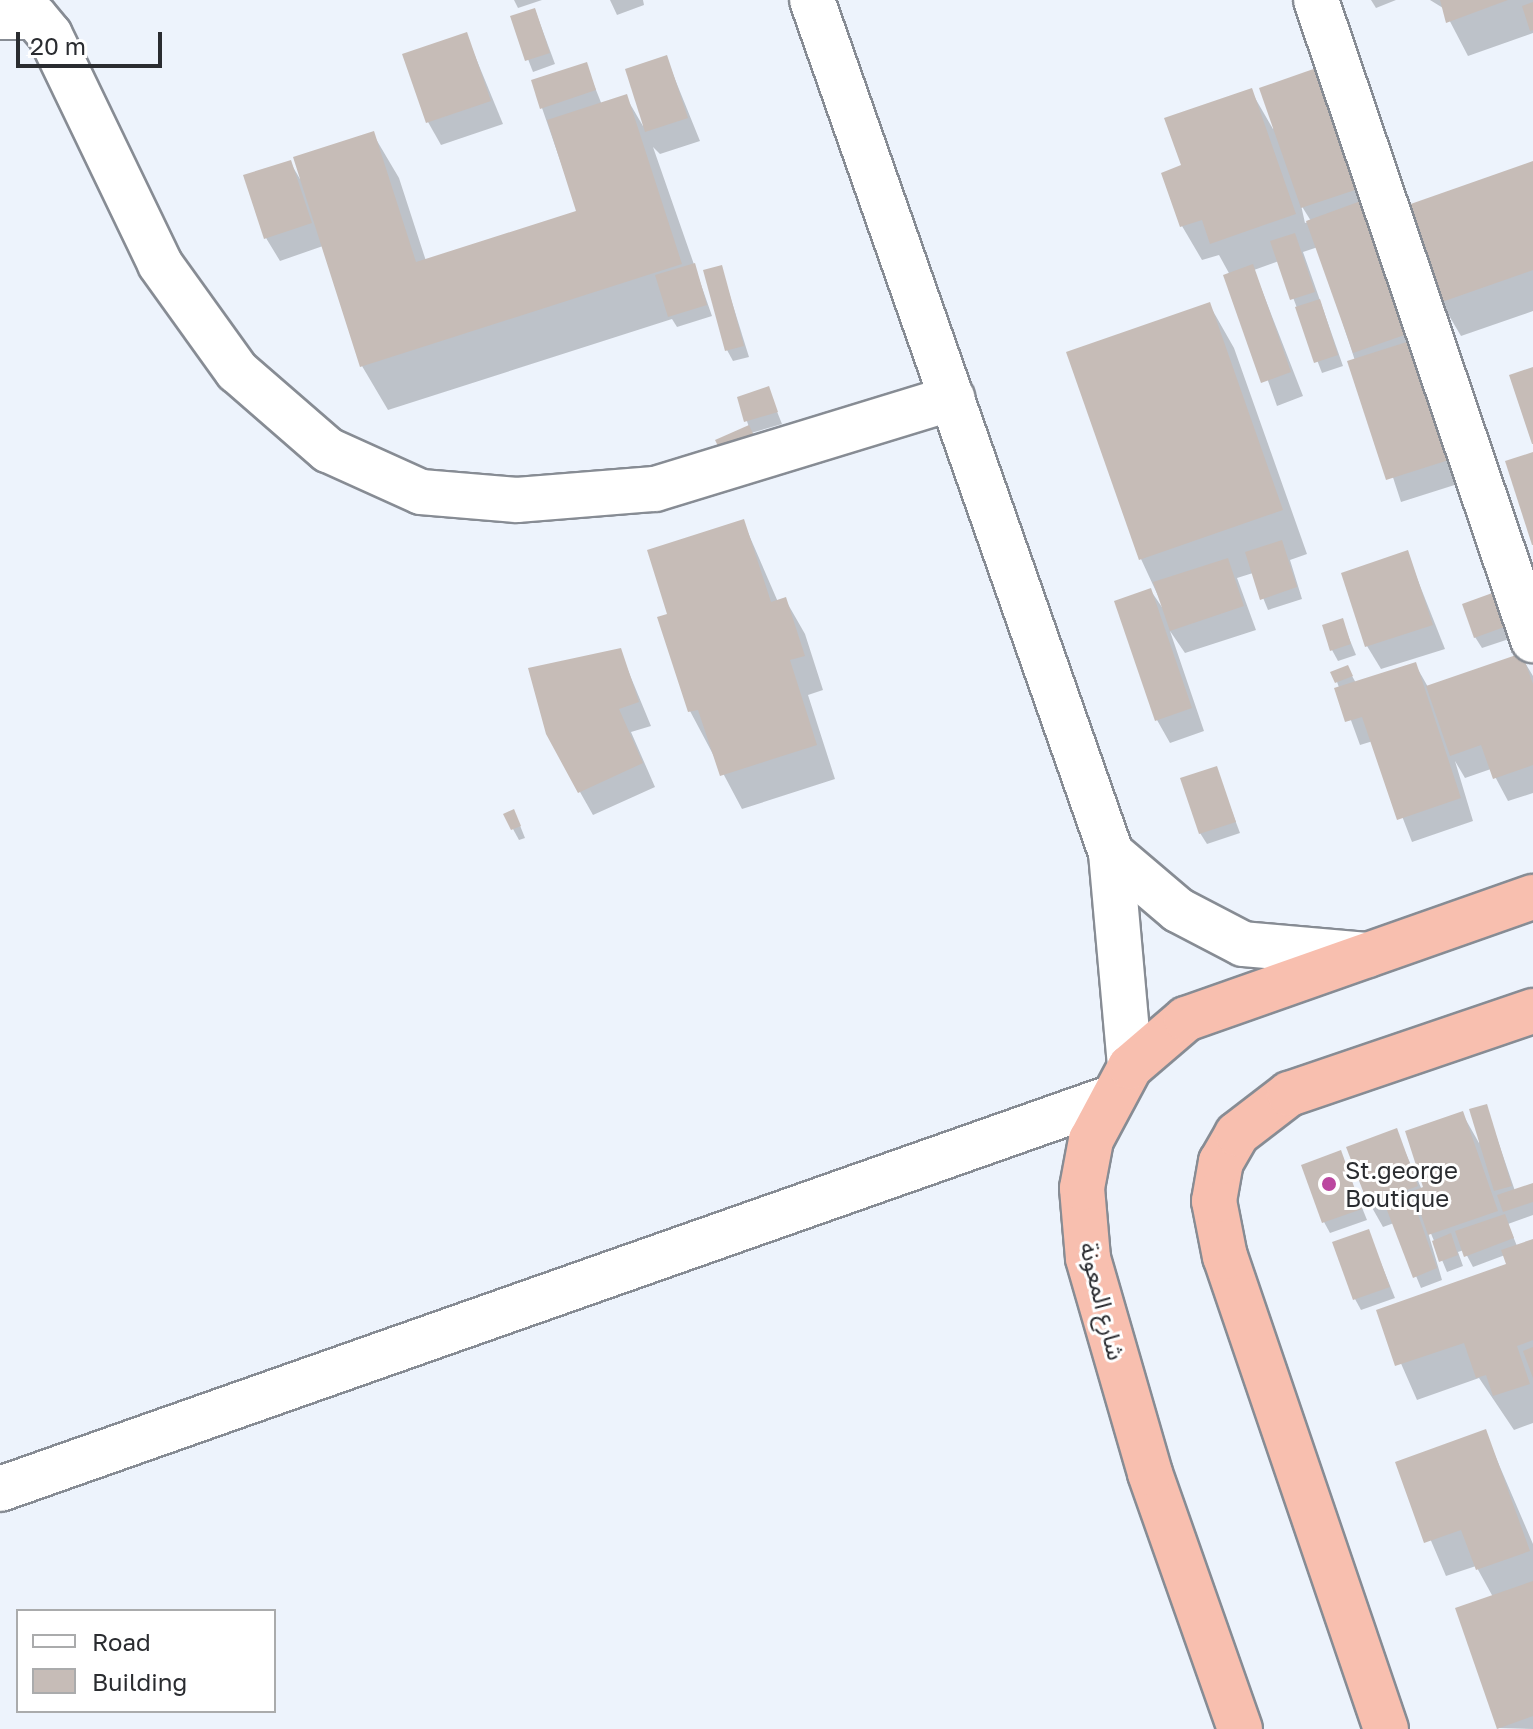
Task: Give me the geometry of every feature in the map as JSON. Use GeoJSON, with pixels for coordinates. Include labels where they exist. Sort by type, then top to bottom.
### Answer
{"type":"FeatureCollection","features":[{"type":"Feature","properties":{"kind":"highway","name":"شارع المعونة"},"geometry":{"type":"LineString","coordinates":[[1240,1729],[1150,1473],[1088,1258],[1082,1188],[1091,1140],[1122,1082],[1186,1019],[1533,897]]}},
{"type":"Feature","properties":{"kind":"highway"},"geometry":{"type":"LineString","coordinates":[[1386,1729],[1225,1257],[1214,1201],[1221,1162],[1237,1134],[1289,1094],[1533,1011]]}},
{"type":"Feature","properties":{"kind":"street"},"geometry":{"type":"LineString","coordinates":[[0,1489],[1122,1082],[1111,853],[812,0]]}},
{"type":"Feature","properties":{"kind":"street"},"geometry":{"type":"LineString","coordinates":[[1316,0],[1533,640]]}},
{"type":"Feature","properties":{"kind":"street"},"geometry":{"type":"LineString","coordinates":[[0,17],[35,17],[50,35],[160,264],[237,371],[328,450],[421,492],[517,500],[655,489],[952,398]]}},
{"type":"Feature","properties":{"kind":"street"},"geometry":{"type":"LineString","coordinates":[[1111,853],[1178,910],[1243,944],[1368,955]]}},
{"type":"Feature","properties":{"kind":"building"},"geometry":{"type":"Polygon","coordinates":[[[1440,0],[1508,0],[1446,23],[1440,0]]]}},
{"type":"Feature","properties":{"kind":"building"},"geometry":{"type":"Polygon","coordinates":[[[1533,2],[1533,30],[1530,31],[1522,6],[1533,2]]]}},
{"type":"Feature","properties":{"kind":"building"},"geometry":{"type":"Polygon","coordinates":[[[535,8],[550,53],[525,61],[510,16],[535,8]]]}},
{"type":"Feature","properties":{"kind":"building"},"geometry":{"type":"Polygon","coordinates":[[[467,32],[491,101],[426,123],[402,54],[467,32]]]}},
{"type":"Feature","properties":{"kind":"building"},"geometry":{"type":"Polygon","coordinates":[[[667,55],[688,118],[645,132],[625,69],[667,55]]]}},
{"type":"Feature","properties":{"kind":"building"},"geometry":{"type":"Polygon","coordinates":[[[587,62],[596,90],[540,109],[531,80],[587,62]]]}},
{"type":"Feature","properties":{"kind":"building"},"geometry":{"type":"Polygon","coordinates":[[[1322,66],[1364,187],[1301,208],[1259,88],[1322,66]]]}},
{"type":"Feature","properties":{"kind":"building"},"geometry":{"type":"Polygon","coordinates":[[[1252,88],[1296,214],[1210,244],[1202,220],[1180,227],[1161,173],[1181,165],[1164,118],[1252,88]]]}},
{"type":"Feature","properties":{"kind":"building"},"geometry":{"type":"Polygon","coordinates":[[[627,94],[682,264],[360,367],[293,157],[374,131],[416,262],[576,211],[547,120],[627,94]]]}},
{"type":"Feature","properties":{"kind":"building"},"geometry":{"type":"Polygon","coordinates":[[[291,160],[312,223],[264,239],[243,175],[291,160]]]}},
{"type":"Feature","properties":{"kind":"building"},"geometry":{"type":"Polygon","coordinates":[[[1533,161],[1533,270],[1439,303],[1405,206],[1533,161]]]}},
{"type":"Feature","properties":{"kind":"building"},"geometry":{"type":"Polygon","coordinates":[[[1369,198],[1416,331],[1353,353],[1306,221],[1369,198]]]}},
{"type":"Feature","properties":{"kind":"building"},"geometry":{"type":"Polygon","coordinates":[[[1295,233],[1315,292],[1290,300],[1270,241],[1295,233]]]}},
{"type":"Feature","properties":{"kind":"building"},"geometry":{"type":"Polygon","coordinates":[[[695,263],[707,305],[668,317],[655,275],[695,263]]]}},
{"type":"Feature","properties":{"kind":"building"},"geometry":{"type":"Polygon","coordinates":[[[1253,264],[1291,372],[1261,383],[1223,275],[1253,264]]]}},
{"type":"Feature","properties":{"kind":"building"},"geometry":{"type":"Polygon","coordinates":[[[722,265],[744,346],[725,351],[703,270],[722,265]]]}},
{"type":"Feature","properties":{"kind":"building"},"geometry":{"type":"Polygon","coordinates":[[[1320,299],[1338,355],[1314,363],[1295,307],[1320,299]]]}},
{"type":"Feature","properties":{"kind":"building"},"geometry":{"type":"Polygon","coordinates":[[[1210,302],[1283,510],[1139,560],[1066,352],[1210,302]]]}},
{"type":"Feature","properties":{"kind":"building"},"geometry":{"type":"Polygon","coordinates":[[[1413,340],[1452,459],[1386,480],[1347,361],[1413,340]]]}},
{"type":"Feature","properties":{"kind":"building"},"geometry":{"type":"Polygon","coordinates":[[[1533,367],[1533,444],[1532,444],[1509,375],[1533,367]]]}},
{"type":"Feature","properties":{"kind":"building"},"geometry":{"type":"Polygon","coordinates":[[[769,386],[778,412],[744,422],[737,397],[769,386]]]}},
{"type":"Feature","properties":{"kind":"building"},"geometry":{"type":"Polygon","coordinates":[[[749,425],[757,442],[724,458],[715,440],[749,425]]]}},
{"type":"Feature","properties":{"kind":"building"},"geometry":{"type":"Polygon","coordinates":[[[1533,452],[1533,545],[1532,545],[1505,461],[1533,452]]]}},
{"type":"Feature","properties":{"kind":"building"},"geometry":{"type":"Polygon","coordinates":[[[744,519],[771,602],[786,597],[805,656],[790,660],[817,745],[720,776],[698,710],[688,712],[657,617],[667,614],[647,550],[744,519]]]}},
{"type":"Feature","properties":{"kind":"building"},"geometry":{"type":"Polygon","coordinates":[[[1282,540],[1297,587],[1260,600],[1245,552],[1282,540]]]}},
{"type":"Feature","properties":{"kind":"building"},"geometry":{"type":"Polygon","coordinates":[[[1408,550],[1433,625],[1365,647],[1341,573],[1408,550]]]}},
{"type":"Feature","properties":{"kind":"building"},"geometry":{"type":"Polygon","coordinates":[[[1228,558],[1244,606],[1170,631],[1153,582],[1228,558]]]}},
{"type":"Feature","properties":{"kind":"building"},"geometry":{"type":"Polygon","coordinates":[[[1151,588],[1192,708],[1155,721],[1114,601],[1151,588]]]}},
{"type":"Feature","properties":{"kind":"building"},"geometry":{"type":"Polygon","coordinates":[[[1495,592],[1507,626],[1474,638],[1462,604],[1495,592]]]}},
{"type":"Feature","properties":{"kind":"building"},"geometry":{"type":"Polygon","coordinates":[[[1343,618],[1351,644],[1330,651],[1322,625],[1343,618]]]}},
{"type":"Feature","properties":{"kind":"building"},"geometry":{"type":"Polygon","coordinates":[[[621,648],[639,702],[619,709],[643,763],[578,793],[546,734],[528,668],[621,648]]]}},
{"type":"Feature","properties":{"kind":"building"},"geometry":{"type":"Polygon","coordinates":[[[1522,653],[1533,684],[1533,765],[1493,779],[1481,745],[1450,756],[1426,686],[1522,653]]]}},
{"type":"Feature","properties":{"kind":"building"},"geometry":{"type":"Polygon","coordinates":[[[1416,662],[1461,798],[1397,820],[1362,717],[1345,722],[1334,688],[1416,662]]]}},
{"type":"Feature","properties":{"kind":"building"},"geometry":{"type":"Polygon","coordinates":[[[1348,665],[1353,676],[1335,683],[1330,672],[1348,665]]]}},
{"type":"Feature","properties":{"kind":"building"},"geometry":{"type":"Polygon","coordinates":[[[1217,766],[1236,822],[1199,834],[1180,778],[1217,766]]]}},
{"type":"Feature","properties":{"kind":"building"},"geometry":{"type":"Polygon","coordinates":[[[514,809],[521,826],[511,830],[503,814],[514,809]]]}},
{"type":"Feature","properties":{"kind":"building"},"geometry":{"type":"Polygon","coordinates":[[[1487,1104],[1512,1186],[1494,1191],[1469,1109],[1487,1104]]]}},
{"type":"Feature","properties":{"kind":"building"},"geometry":{"type":"Polygon","coordinates":[[[1463,1111],[1498,1211],[1428,1235],[1413,1191],[1423,1187],[1405,1131],[1463,1111]]]}},
{"type":"Feature","properties":{"kind":"building"},"geometry":{"type":"Polygon","coordinates":[[[1397,1128],[1418,1186],[1368,1204],[1346,1147],[1397,1128]]]}},
{"type":"Feature","properties":{"kind":"building"},"geometry":{"type":"Polygon","coordinates":[[[1341,1150],[1362,1209],[1322,1223],[1301,1165],[1341,1150]]]}},
{"type":"Feature","properties":{"kind":"building"},"geometry":{"type":"Polygon","coordinates":[[[1533,1183],[1533,1202],[1503,1212],[1497,1195],[1533,1183]]]}},
{"type":"Feature","properties":{"kind":"building"},"geometry":{"type":"Polygon","coordinates":[[[1411,1195],[1437,1268],[1413,1278],[1385,1205],[1411,1195]]]}},
{"type":"Feature","properties":{"kind":"building"},"geometry":{"type":"Polygon","coordinates":[[[1505,1214],[1514,1238],[1464,1257],[1455,1231],[1505,1214]]]}},
{"type":"Feature","properties":{"kind":"building"},"geometry":{"type":"Polygon","coordinates":[[[1369,1229],[1390,1287],[1353,1300],[1332,1242],[1369,1229]]]}},
{"type":"Feature","properties":{"kind":"building"},"geometry":{"type":"Polygon","coordinates":[[[1451,1233],[1458,1255],[1439,1262],[1432,1241],[1451,1233]]]}},
{"type":"Feature","properties":{"kind":"building"},"geometry":{"type":"Polygon","coordinates":[[[1533,1239],[1533,1340],[1517,1346],[1530,1384],[1493,1396],[1486,1375],[1476,1378],[1464,1343],[1395,1366],[1376,1310],[1506,1264],[1501,1250],[1533,1239]]]}},
{"type":"Feature","properties":{"kind":"building"},"geometry":{"type":"Polygon","coordinates":[[[1533,1347],[1533,1378],[1523,1351],[1533,1347]]]}},
{"type":"Feature","properties":{"kind":"building"},"geometry":{"type":"Polygon","coordinates":[[[1486,1429],[1530,1551],[1476,1570],[1461,1530],[1424,1543],[1395,1462],[1486,1429]]]}},
{"type":"Feature","properties":{"kind":"building"},"geometry":{"type":"Polygon","coordinates":[[[1533,1581],[1533,1716],[1497,1729],[1455,1608],[1533,1581]]]}},
{"type":"Feature","properties":{"kind":"place","name":"St.george Boutique"},"geometry":{"type":"Point","coordinates":[1329,1184]}}]}
